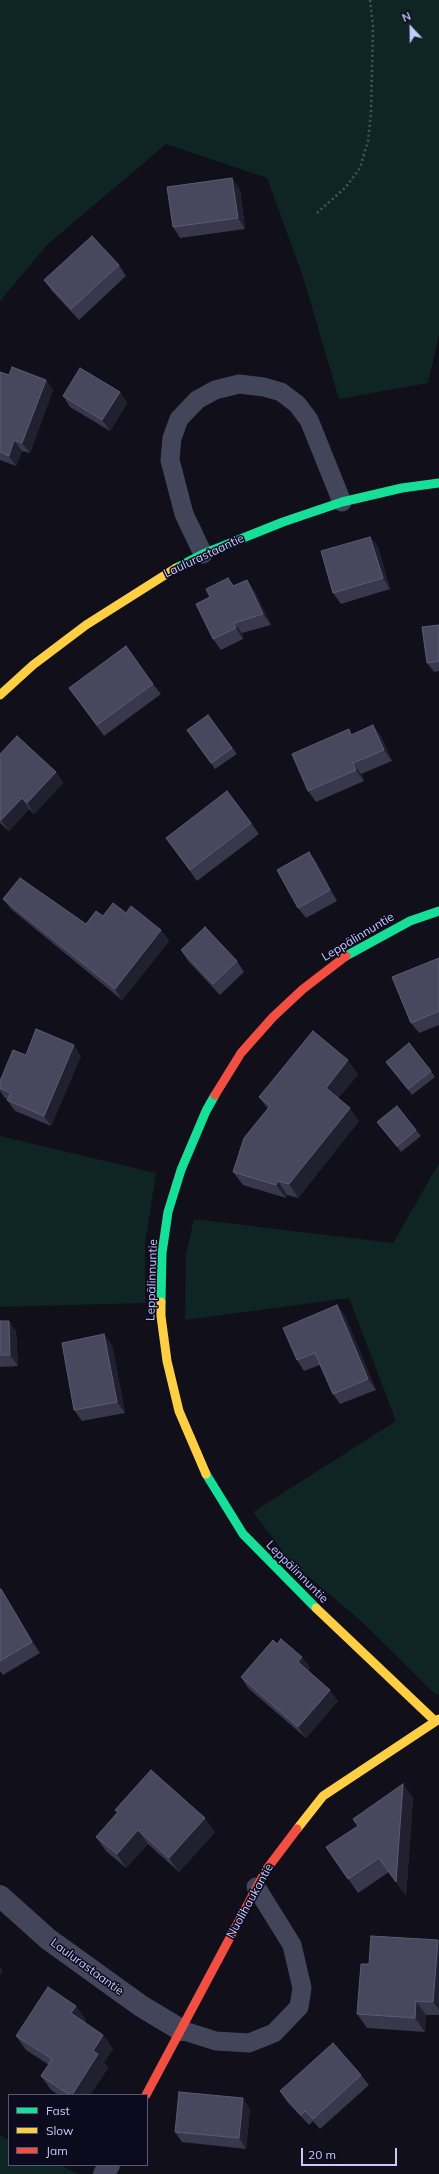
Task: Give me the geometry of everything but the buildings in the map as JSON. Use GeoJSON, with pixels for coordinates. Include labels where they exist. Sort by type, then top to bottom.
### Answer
{"type":"FeatureCollection","features":[{"type":"Feature","properties":{"kind":"street","name":"Laulurastaantie"},"geometry":{"type":"LineString","coordinates":[[0,695],[33,665],[93,621],[163,576],[203,554],[283,522],[342,502],[402,488],[439,482]]}},
{"type":"Feature","properties":{"kind":"street","name":"Leppälinnuntie"},"geometry":{"type":"LineString","coordinates":[[437,1720],[301,1594],[243,1534],[206,1475],[179,1411],[167,1361],[161,1316],[162,1253],[168,1212],[179,1177],[206,1111],[241,1053],[273,1017],[303,989],[338,961],[410,921],[439,911]]}},
{"type":"Feature","properties":{"kind":"street","name":"Nuolihaukantie"},"geometry":{"type":"LineString","coordinates":[[147,2094],[266,1870],[323,1796],[437,1720]]}},
{"type":"Feature","properties":{"kind":"street","name":"Laulurastaantie"},"geometry":{"type":"LineString","coordinates":[[0,1896],[48,1939],[141,2006],[181,2030]]}},
{"type":"Feature","properties":{"kind":"lane"},"geometry":{"type":"LineString","coordinates":[[203,554],[184,514],[170,460],[172,438],[179,419],[197,400],[215,390],[238,384],[264,387],[281,392],[297,404],[309,420],[342,502]]}},
{"type":"Feature","properties":{"kind":"lane"},"geometry":{"type":"LineString","coordinates":[[181,2030],[216,2040],[249,2043],[274,2033],[299,2007],[302,1988],[292,1945],[256,1887]]}},
{"type":"Feature","properties":{"kind":"path"},"geometry":{"type":"LineString","coordinates":[[317,212],[346,187],[360,168],[368,141],[371,112],[373,26],[370,0]]}},
{"type":"Feature","properties":{"kind":"green space"},"geometry":{"type":"Polygon","coordinates":[[[0,0],[439,0],[439,335],[428,383],[339,399],[303,277],[267,178],[166,144],[47,245],[0,301],[0,0]]]}},
{"type":"Feature","properties":{"kind":"green space"},"geometry":{"type":"Polygon","coordinates":[[[0,1136],[156,1173],[145,1244],[145,1303],[0,1307],[0,1136]]]}},
{"type":"Feature","properties":{"kind":"green space"},"geometry":{"type":"Polygon","coordinates":[[[439,1163],[439,1694],[436,1695],[362,1622],[290,1561],[253,1512],[396,1421],[349,1298],[185,1320],[186,1255],[194,1219],[393,1243],[439,1163]]]}},
{"type":"Feature","properties":{"kind":"green space"},"geometry":{"type":"Polygon","coordinates":[[[0,2135],[8,2139],[8,2166],[62,2166],[78,2174],[0,2174],[0,2135]]]}},
{"type":"Feature","properties":{"kind":"traffic: fast"},"geometry":{"type":"LineString","coordinates":[[176,568],[203,554],[283,522],[342,502],[402,488],[439,483]]}},
{"type":"Feature","properties":{"kind":"traffic: fast"},"geometry":{"type":"LineString","coordinates":[[346,956],[410,921],[439,911]]}},
{"type":"Feature","properties":{"kind":"traffic: fast"},"geometry":{"type":"LineString","coordinates":[[161,1302],[162,1253],[168,1212],[181,1170],[206,1111],[215,1095]]}},
{"type":"Feature","properties":{"kind":"traffic: fast"},"geometry":{"type":"LineString","coordinates":[[206,1474],[243,1534],[316,1608]]}},
{"type":"Feature","properties":{"kind":"traffic: slow"},"geometry":{"type":"LineString","coordinates":[[0,695],[33,665],[86,625],[176,568]]}},
{"type":"Feature","properties":{"kind":"traffic: slow"},"geometry":{"type":"LineString","coordinates":[[161,1302],[161,1316],[167,1361],[179,1411],[206,1474]]}},
{"type":"Feature","properties":{"kind":"traffic: slow"},"geometry":{"type":"LineString","coordinates":[[316,1608],[435,1721]]}},
{"type":"Feature","properties":{"kind":"traffic: slow"},"geometry":{"type":"LineString","coordinates":[[297,1829],[323,1796],[439,1719]]}},
{"type":"Feature","properties":{"kind":"traffic: jam"},"geometry":{"type":"LineString","coordinates":[[215,1095],[241,1053],[273,1017],[303,989],[346,956]]}},
{"type":"Feature","properties":{"kind":"traffic: jam"},"geometry":{"type":"LineString","coordinates":[[147,2094],[266,1870],[297,1829]]}}]}
